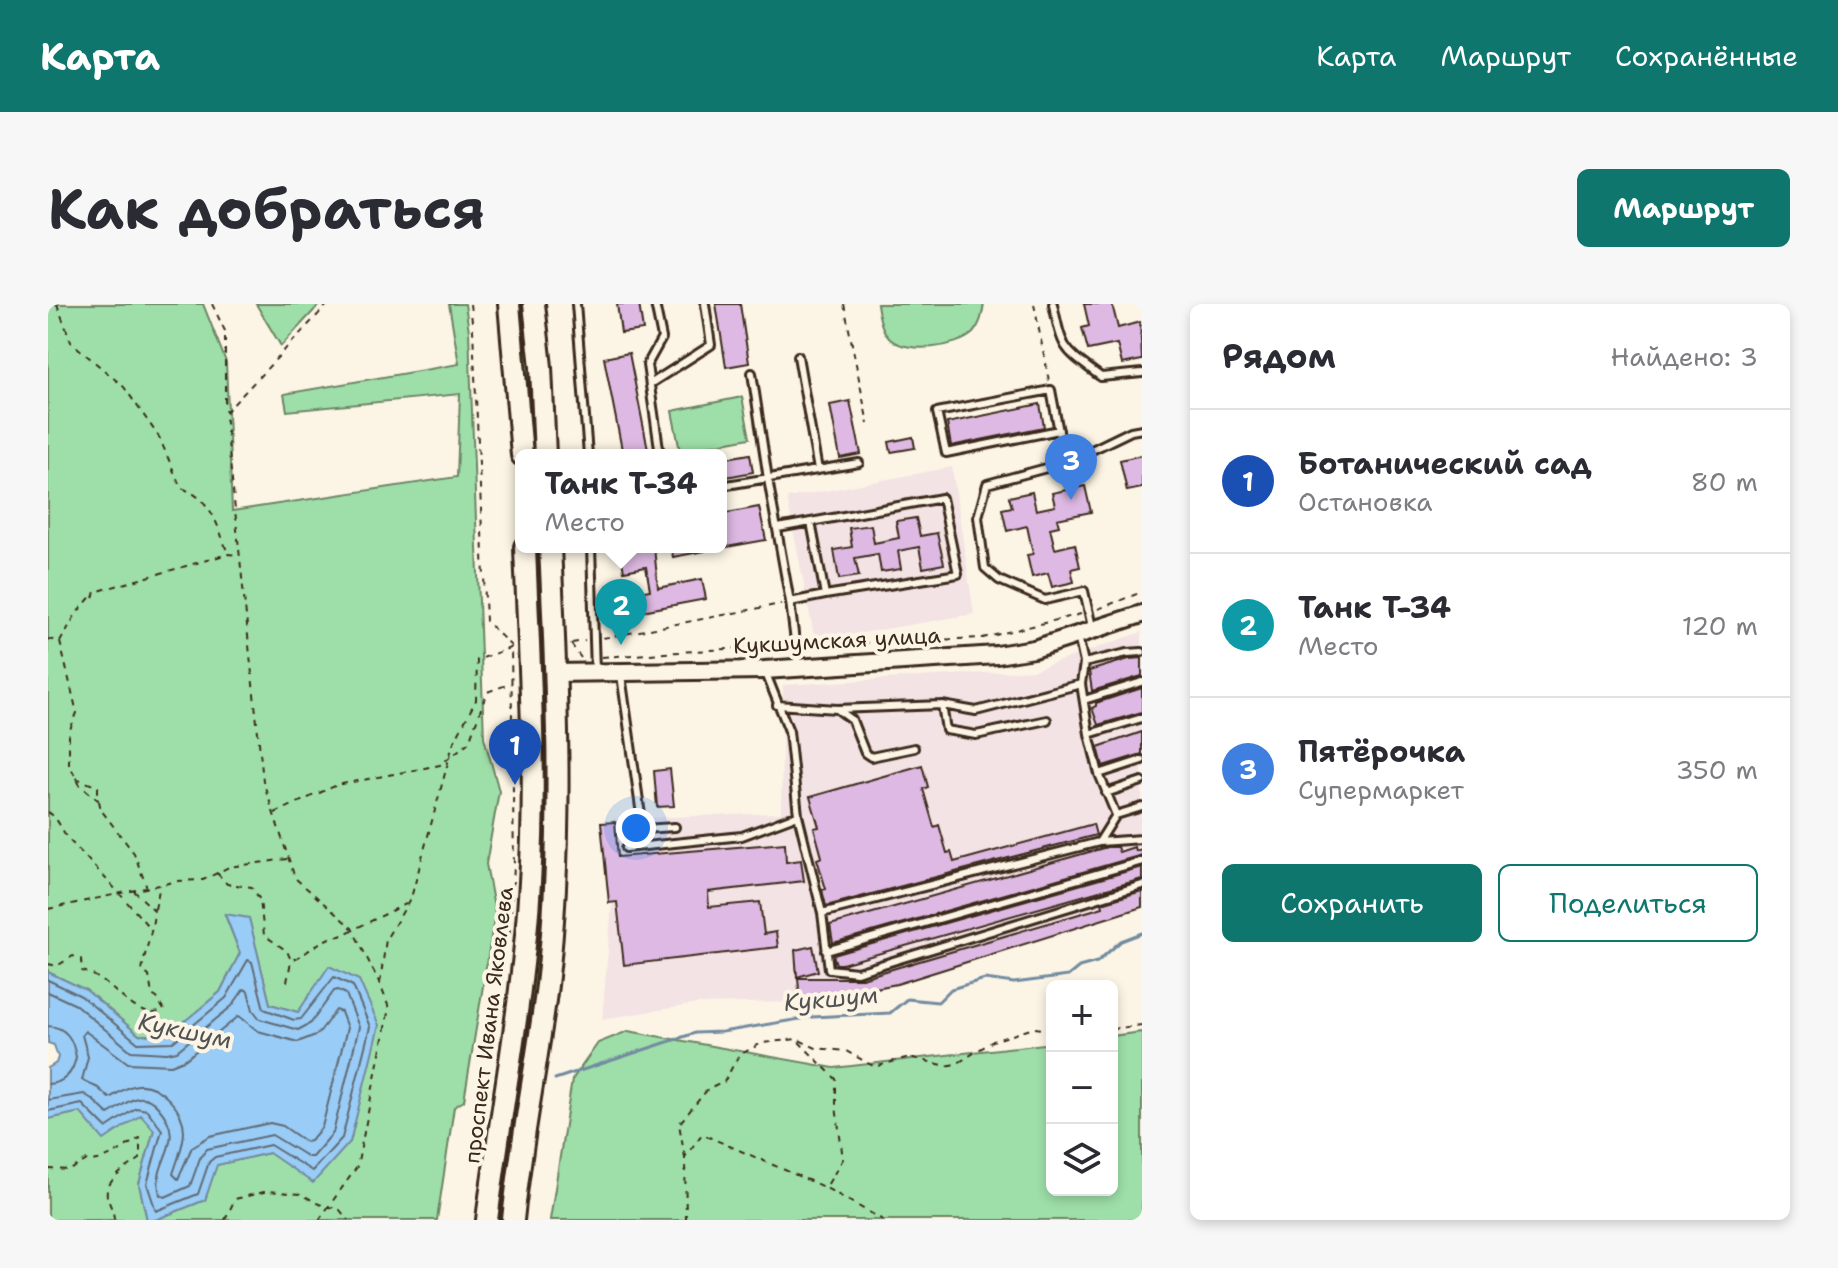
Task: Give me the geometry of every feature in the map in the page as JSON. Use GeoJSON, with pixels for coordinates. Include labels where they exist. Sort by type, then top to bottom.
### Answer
{"type":"FeatureCollection","features":[{"type":"Feature","properties":{"kind":"main road"},"geometry":{"type":"LineString","coordinates":[[509,304],[521,449]]}},
{"type":"Feature","properties":{"kind":"main road"},"geometry":{"type":"LineString","coordinates":[[534,304],[545,449]]}},
{"type":"Feature","properties":{"kind":"main road","name":"проспект Ивана Яковлева"},"geometry":{"type":"LineString","coordinates":[[487,1220],[524,962],[529,899],[532,786],[520,678],[525,553]]}},
{"type":"Feature","properties":{"kind":"main road"},"geometry":{"type":"LineString","coordinates":[[513,1220],[518,1164],[547,985],[552,915],[557,810],[550,553]]}},
{"type":"Feature","properties":{"kind":"main road","name":"Кукшумская улица"},"geometry":{"type":"LineString","coordinates":[[520,678],[554,673]]}},
{"type":"Feature","properties":{"kind":"street","name":"Кукшумская улица"},"geometry":{"type":"LineString","coordinates":[[554,673],[595,665],[621,671],[764,670],[997,655],[1034,649],[1142,614]]}},
{"type":"Feature","properties":{"kind":"lane"},"geometry":{"type":"LineString","coordinates":[[576,304],[588,449]]}},
{"type":"Feature","properties":{"kind":"lane"},"geometry":{"type":"LineString","coordinates":[[655,304],[662,338],[647,365],[659,449]]}},
{"type":"Feature","properties":{"kind":"lane"},"geometry":{"type":"LineString","coordinates":[[650,384],[711,345],[705,304]]}},
{"type":"Feature","properties":{"kind":"lane"},"geometry":{"type":"LineString","coordinates":[[1053,304],[1062,343],[1068,353],[1101,377],[1142,373]]}},
{"type":"Feature","properties":{"kind":"lane"},"geometry":{"type":"LineString","coordinates":[[798,356],[818,470]]}},
{"type":"Feature","properties":{"kind":"lane"},"geometry":{"type":"LineString","coordinates":[[752,373],[799,669]]}},
{"type":"Feature","properties":{"kind":"lane"},"geometry":{"type":"LineString","coordinates":[[1059,430],[946,453],[937,412],[1051,390],[1059,430],[1065,463]]}},
{"type":"Feature","properties":{"kind":"lane"},"geometry":{"type":"LineString","coordinates":[[1116,815],[1099,774],[1081,684],[1089,612],[1084,591],[1045,600],[999,580],[985,568],[978,517],[987,484],[1065,463],[1131,431],[1142,429]]}},
{"type":"Feature","properties":{"kind":"lane"},"geometry":{"type":"LineString","coordinates":[[727,485],[859,463]]}},
{"type":"Feature","properties":{"kind":"lane"},"geometry":{"type":"LineString","coordinates":[[778,528],[942,498],[958,574],[790,602]]}},
{"type":"Feature","properties":{"kind":"lane"},"geometry":{"type":"LineString","coordinates":[[811,522],[825,595]]}},
{"type":"Feature","properties":{"kind":"lane"},"geometry":{"type":"LineString","coordinates":[[591,553],[595,665]]}},
{"type":"Feature","properties":{"kind":"lane"},"geometry":{"type":"LineString","coordinates":[[1084,663],[1142,652]]}},
{"type":"Feature","properties":{"kind":"lane"},"geometry":{"type":"LineString","coordinates":[[764,670],[789,731],[798,815],[822,913],[829,969],[857,972],[1142,885]]}},
{"type":"Feature","properties":{"kind":"lane"},"geometry":{"type":"LineString","coordinates":[[621,671],[643,829],[675,827]]}},
{"type":"Feature","properties":{"kind":"lane"},"geometry":{"type":"LineString","coordinates":[[1084,700],[1142,682]]}},
{"type":"Feature","properties":{"kind":"lane"},"geometry":{"type":"LineString","coordinates":[[777,705],[837,709],[942,705],[976,711],[1081,684]]}},
{"type":"Feature","properties":{"kind":"lane"},"geometry":{"type":"LineString","coordinates":[[942,705],[946,730],[976,735],[1047,720]]}},
{"type":"Feature","properties":{"kind":"lane"},"geometry":{"type":"LineString","coordinates":[[837,709],[852,720],[865,753],[871,757],[914,748]]}},
{"type":"Feature","properties":{"kind":"lane"},"geometry":{"type":"LineString","coordinates":[[1089,734],[1142,718]]}},
{"type":"Feature","properties":{"kind":"lane"},"geometry":{"type":"LineString","coordinates":[[1099,774],[1142,760]]}},
{"type":"Feature","properties":{"kind":"lane"},"geometry":{"type":"LineString","coordinates":[[1106,793],[1142,781]]}},
{"type":"Feature","properties":{"kind":"lane"},"geometry":{"type":"LineString","coordinates":[[1099,842],[1116,815],[1142,807]]}},
{"type":"Feature","properties":{"kind":"lane"},"geometry":{"type":"LineString","coordinates":[[626,848],[742,836],[798,815]]}},
{"type":"Feature","properties":{"kind":"lane"},"geometry":{"type":"LineString","coordinates":[[822,913],[1099,842],[1142,839]]}},
{"type":"Feature","properties":{"kind":"lane"},"geometry":{"type":"LineString","coordinates":[[826,951],[1142,861]]}},
{"type":"Feature","properties":{"kind":"path"},"geometry":{"type":"LineString","coordinates":[[57,304],[71,342],[124,387],[159,437],[181,488],[194,492],[212,511],[228,554]]}},
{"type":"Feature","properties":{"kind":"path"},"geometry":{"type":"LineString","coordinates":[[212,304],[225,331],[225,413],[263,781],[295,878],[352,928],[389,1008],[357,1167],[319,1220]]}},
{"type":"Feature","properties":{"kind":"path"},"geometry":{"type":"LineString","coordinates":[[225,413],[328,304]]}},
{"type":"Feature","properties":{"kind":"path"},"geometry":{"type":"LineString","coordinates":[[470,304],[486,621],[511,646],[520,678],[509,943]]}},
{"type":"Feature","properties":{"kind":"path"},"geometry":{"type":"LineString","coordinates":[[844,304],[868,424]]}},
{"type":"Feature","properties":{"kind":"path"},"geometry":{"type":"LineString","coordinates":[[1034,304],[1051,390]]}},
{"type":"Feature","properties":{"kind":"path"},"geometry":{"type":"LineString","coordinates":[[98,800],[80,785],[69,764],[69,732],[77,713],[60,642],[76,614],[95,592],[228,554],[240,556]]}},
{"type":"Feature","properties":{"kind":"path"},"geometry":{"type":"LineString","coordinates":[[93,598],[95,592]]}},
{"type":"Feature","properties":{"kind":"path"},"geometry":{"type":"LineString","coordinates":[[790,602],[570,643],[582,660],[595,665],[796,645],[983,638],[1089,612],[1142,592]]}},
{"type":"Feature","properties":{"kind":"path"},"geometry":{"type":"LineString","coordinates":[[48,639],[60,642]]}},
{"type":"Feature","properties":{"kind":"path"},"geometry":{"type":"LineString","coordinates":[[380,984],[386,939],[407,904],[453,744],[476,700],[477,660],[511,646]]}},
{"type":"Feature","properties":{"kind":"path"},"geometry":{"type":"LineString","coordinates":[[273,814],[337,785],[440,765],[469,742],[487,692],[520,678]]}},
{"type":"Feature","properties":{"kind":"path"},"geometry":{"type":"LineString","coordinates":[[76,778],[98,787],[101,810],[134,853],[147,888]]}},
{"type":"Feature","properties":{"kind":"path"},"geometry":{"type":"LineString","coordinates":[[48,812],[53,814],[68,839],[153,932]]}},
{"type":"Feature","properties":{"kind":"path"},"geometry":{"type":"LineString","coordinates":[[48,909],[178,881],[203,880],[229,867],[288,859]]}},
{"type":"Feature","properties":{"kind":"path"},"geometry":{"type":"LineString","coordinates":[[217,873],[227,884],[252,887],[260,900],[264,935],[287,951],[291,960],[287,982]]}},
{"type":"Feature","properties":{"kind":"path"},"geometry":{"type":"LineString","coordinates":[[48,964],[57,966],[73,956],[81,959],[82,971],[94,974],[140,1011],[155,1014],[164,1010],[152,995],[149,976],[142,971],[146,945],[153,932],[160,885]]}},
{"type":"Feature","properties":{"kind":"path"},"geometry":{"type":"LineString","coordinates":[[133,890],[154,910]]}},
{"type":"Feature","properties":{"kind":"path"},"geometry":{"type":"LineString","coordinates":[[291,960],[301,957],[309,947],[407,904]]}},
{"type":"Feature","properties":{"kind":"path"},"geometry":{"type":"LineString","coordinates":[[1118,1028],[1142,1025]]}},
{"type":"Feature","properties":{"kind":"path"},"geometry":{"type":"LineString","coordinates":[[686,1220],[685,1157],[679,1124],[707,1090],[724,1082],[739,1055],[762,1043],[797,1039],[816,1048],[846,1051],[875,1067],[909,1057],[947,1066],[958,1063],[993,1041],[1034,1028],[1046,1029]]}},
{"type":"Feature","properties":{"kind":"path"},"geometry":{"type":"LineString","coordinates":[[797,1039],[836,1079],[843,1159],[826,1188]]}},
{"type":"Feature","properties":{"kind":"path"},"geometry":{"type":"LineString","coordinates":[[685,1157],[702,1134],[826,1188],[883,1220]]}},
{"type":"Feature","properties":{"kind":"path"},"geometry":{"type":"LineString","coordinates":[[48,1169],[70,1170],[87,1160],[95,1162],[140,1138],[140,1159],[119,1174],[108,1187],[106,1195],[114,1210],[114,1220]]}},
{"type":"Feature","properties":{"kind":"path"},"geometry":{"type":"LineString","coordinates":[[225,1220],[235,1199],[268,1191],[301,1194],[319,1204],[340,1210],[348,1220]]}},
{"type":"Feature","properties":{"kind":"shaded area"},"geometry":{"type":"Polygon","coordinates":[[[952,467],[974,614],[815,641],[787,498],[952,467]]]}},
{"type":"Feature","properties":{"kind":"shaded area"},"geometry":{"type":"Polygon","coordinates":[[[1142,632],[1142,907],[897,984],[800,1002],[697,1004],[602,1019],[615,870],[613,819],[781,813],[783,685],[1034,670],[1142,632]]]}},
{"type":"Feature","properties":{"kind":"green space"},"geometry":{"type":"Polygon","coordinates":[[[48,304],[203,304],[226,362],[232,511],[457,477],[460,394],[287,411],[284,394],[459,364],[449,304],[465,304],[469,331],[484,737],[499,791],[486,864],[495,913],[464,1101],[454,1107],[437,1220],[155,1220],[205,1200],[216,1165],[269,1153],[350,1142],[362,1087],[297,1012],[270,1004],[249,919],[225,915],[240,953],[220,992],[168,1036],[139,1035],[86,990],[48,972],[48,304]]]}},
{"type":"Feature","properties":{"kind":"green space"},"geometry":{"type":"Polygon","coordinates":[[[256,304],[320,304],[281,346],[256,304]]]}},
{"type":"Feature","properties":{"kind":"green space"},"geometry":{"type":"Polygon","coordinates":[[[518,304],[524,304],[532,368],[537,449],[531,449],[518,304]]]}},
{"type":"Feature","properties":{"kind":"green space"},"geometry":{"type":"Polygon","coordinates":[[[877,304],[984,304],[978,326],[966,338],[920,348],[898,344],[890,339],[882,327],[877,304]]]}},
{"type":"Feature","properties":{"kind":"green space"},"geometry":{"type":"Polygon","coordinates":[[[742,397],[750,438],[680,449],[672,411],[742,397]]]}},
{"type":"Feature","properties":{"kind":"green space"},"geometry":{"type":"Polygon","coordinates":[[[539,697],[545,697],[548,839],[540,968],[507,1163],[502,1220],[496,1220],[539,697]]]}},
{"type":"Feature","properties":{"kind":"green space"},"geometry":{"type":"Polygon","coordinates":[[[628,1031],[834,1068],[1046,1044],[1046,1196],[1118,1196],[1118,1035],[1142,1032],[1142,1220],[550,1220],[572,1080],[598,1043],[628,1031]]]}},
{"type":"Feature","properties":{"kind":"green space"},"geometry":{"type":"Polygon","coordinates":[[[80,1112],[140,1114],[154,1130],[139,1184],[147,1220],[48,1220],[48,1119],[80,1112]]]}},
{"type":"Feature","properties":{"kind":"water"},"geometry":{"type":"Polygon","coordinates":[[[225,914],[249,918],[270,1004],[298,1012],[329,966],[359,980],[379,1025],[350,1142],[313,1183],[269,1153],[217,1165],[205,1200],[155,1220],[147,1220],[139,1184],[154,1130],[141,1115],[104,1140],[80,1112],[48,1119],[48,1068],[56,1063],[58,1057],[54,1045],[48,1043],[48,972],[86,990],[139,1035],[168,1035],[220,992],[240,953],[225,914]]]}},
{"type":"Feature","properties":{"kind":"building"},"geometry":{"type":"Polygon","coordinates":[[[617,304],[639,304],[643,330],[621,333],[617,304]]]}},
{"type":"Feature","properties":{"kind":"building"},"geometry":{"type":"Polygon","coordinates":[[[716,304],[740,304],[749,363],[726,367],[716,304]]]}},
{"type":"Feature","properties":{"kind":"building"},"geometry":{"type":"Polygon","coordinates":[[[1084,304],[1112,304],[1118,328],[1140,322],[1142,360],[1122,364],[1117,344],[1088,350],[1082,328],[1089,326],[1084,304]]]}},
{"type":"Feature","properties":{"kind":"building"},"geometry":{"type":"Polygon","coordinates":[[[629,353],[648,449],[622,449],[604,358],[629,353]]]}},
{"type":"Feature","properties":{"kind":"building"},"geometry":{"type":"Polygon","coordinates":[[[850,401],[861,454],[840,458],[830,405],[850,401]]]}},
{"type":"Feature","properties":{"kind":"building"},"geometry":{"type":"Polygon","coordinates":[[[1040,404],[1044,427],[951,446],[947,423],[1040,404]]]}},
{"type":"Feature","properties":{"kind":"building"},"geometry":{"type":"Polygon","coordinates":[[[913,437],[915,448],[891,452],[889,442],[913,437]]]}},
{"type":"Feature","properties":{"kind":"building"},"geometry":{"type":"Polygon","coordinates":[[[750,454],[753,472],[727,477],[727,458],[750,454]]]}},
{"type":"Feature","properties":{"kind":"building"},"geometry":{"type":"Polygon","coordinates":[[[1142,455],[1142,488],[1127,491],[1120,460],[1142,455]]]}},
{"type":"Feature","properties":{"kind":"building"},"geometry":{"type":"Polygon","coordinates":[[[1085,486],[1091,512],[1057,519],[1059,526],[1050,528],[1055,549],[1075,544],[1080,567],[1071,569],[1074,582],[1052,587],[1048,573],[1032,577],[1027,555],[1033,554],[1027,526],[1007,531],[1002,509],[1012,507],[1009,497],[1032,492],[1036,510],[1055,506],[1052,493],[1085,486]]]}},
{"type":"Feature","properties":{"kind":"building"},"geometry":{"type":"Polygon","coordinates":[[[759,507],[766,540],[727,547],[727,513],[759,507]]]}},
{"type":"Feature","properties":{"kind":"building"},"geometry":{"type":"Polygon","coordinates":[[[916,518],[920,536],[937,533],[944,564],[923,568],[919,547],[898,551],[901,569],[881,572],[878,554],[855,558],[859,576],[839,579],[834,550],[852,547],[849,528],[871,525],[874,543],[899,538],[896,521],[916,518]]]}},
{"type":"Feature","properties":{"kind":"building"},"geometry":{"type":"Polygon","coordinates":[[[620,553],[655,553],[658,588],[702,579],[706,599],[621,615],[617,596],[650,590],[646,567],[624,571],[620,553]]]}},
{"type":"Feature","properties":{"kind":"building"},"geometry":{"type":"Polygon","coordinates":[[[672,553],[694,553],[673,557],[672,553]]]}},
{"type":"Feature","properties":{"kind":"building"},"geometry":{"type":"Polygon","coordinates":[[[1142,658],[1142,676],[1092,691],[1089,671],[1142,658]]]}},
{"type":"Feature","properties":{"kind":"building"},"geometry":{"type":"Polygon","coordinates":[[[1142,688],[1142,712],[1098,725],[1092,708],[1096,703],[1142,688]]]}},
{"type":"Feature","properties":{"kind":"building"},"geometry":{"type":"Polygon","coordinates":[[[1142,732],[1142,754],[1103,766],[1098,747],[1142,732]]]}},
{"type":"Feature","properties":{"kind":"building"},"geometry":{"type":"Polygon","coordinates":[[[922,765],[928,787],[923,789],[934,827],[939,825],[947,853],[951,852],[954,862],[1093,824],[1096,835],[826,906],[822,890],[826,889],[817,859],[822,857],[814,828],[819,827],[810,797],[922,765]]]}},
{"type":"Feature","properties":{"kind":"building"},"geometry":{"type":"Polygon","coordinates":[[[670,769],[674,806],[657,807],[654,771],[670,769]]]}},
{"type":"Feature","properties":{"kind":"building"},"geometry":{"type":"Polygon","coordinates":[[[615,822],[618,857],[785,843],[786,862],[801,860],[804,881],[708,892],[709,907],[760,902],[764,934],[776,932],[778,947],[624,965],[617,902],[609,903],[601,823],[615,822]]]}},
{"type":"Feature","properties":{"kind":"building"},"geometry":{"type":"Polygon","coordinates":[[[1107,847],[1117,847],[1119,852],[1134,847],[1135,851],[1142,849],[1142,855],[833,943],[830,925],[1107,847]]]}},
{"type":"Feature","properties":{"kind":"building"},"geometry":{"type":"Polygon","coordinates":[[[1142,867],[1142,879],[842,964],[836,964],[833,955],[837,954],[1142,867]]]}},
{"type":"Feature","properties":{"kind":"building"},"geometry":{"type":"Polygon","coordinates":[[[1142,891],[1142,907],[897,984],[800,1002],[798,978],[862,978],[1103,907],[1102,903],[1142,891]]]}},
{"type":"Feature","properties":{"kind":"building"},"geometry":{"type":"Polygon","coordinates":[[[813,946],[818,971],[797,977],[795,950],[813,946]]]}},
{"type":"Feature","properties":{"kind":"waterway","name":"Кукшум"},"geometry":{"type":"LineString","coordinates":[[555,1079],[695,1033],[722,1032],[812,1017],[890,1013],[907,999],[938,1002],[951,989],[985,979],[1014,983],[1068,976],[1079,967],[1097,962],[1121,941],[1142,933]]}},
{"type":"Feature","properties":{"kind":"place","name":"Пятёрочка"},"geometry":{"type":"Point","coordinates":[1071,500]}},
{"type":"Feature","properties":{"kind":"place","name":"Танк Т-34"},"geometry":{"type":"Point","coordinates":[621,645]}},
{"type":"Feature","properties":{"kind":"place","name":"Ботанический сад"},"geometry":{"type":"Point","coordinates":[515,785]}}]}
